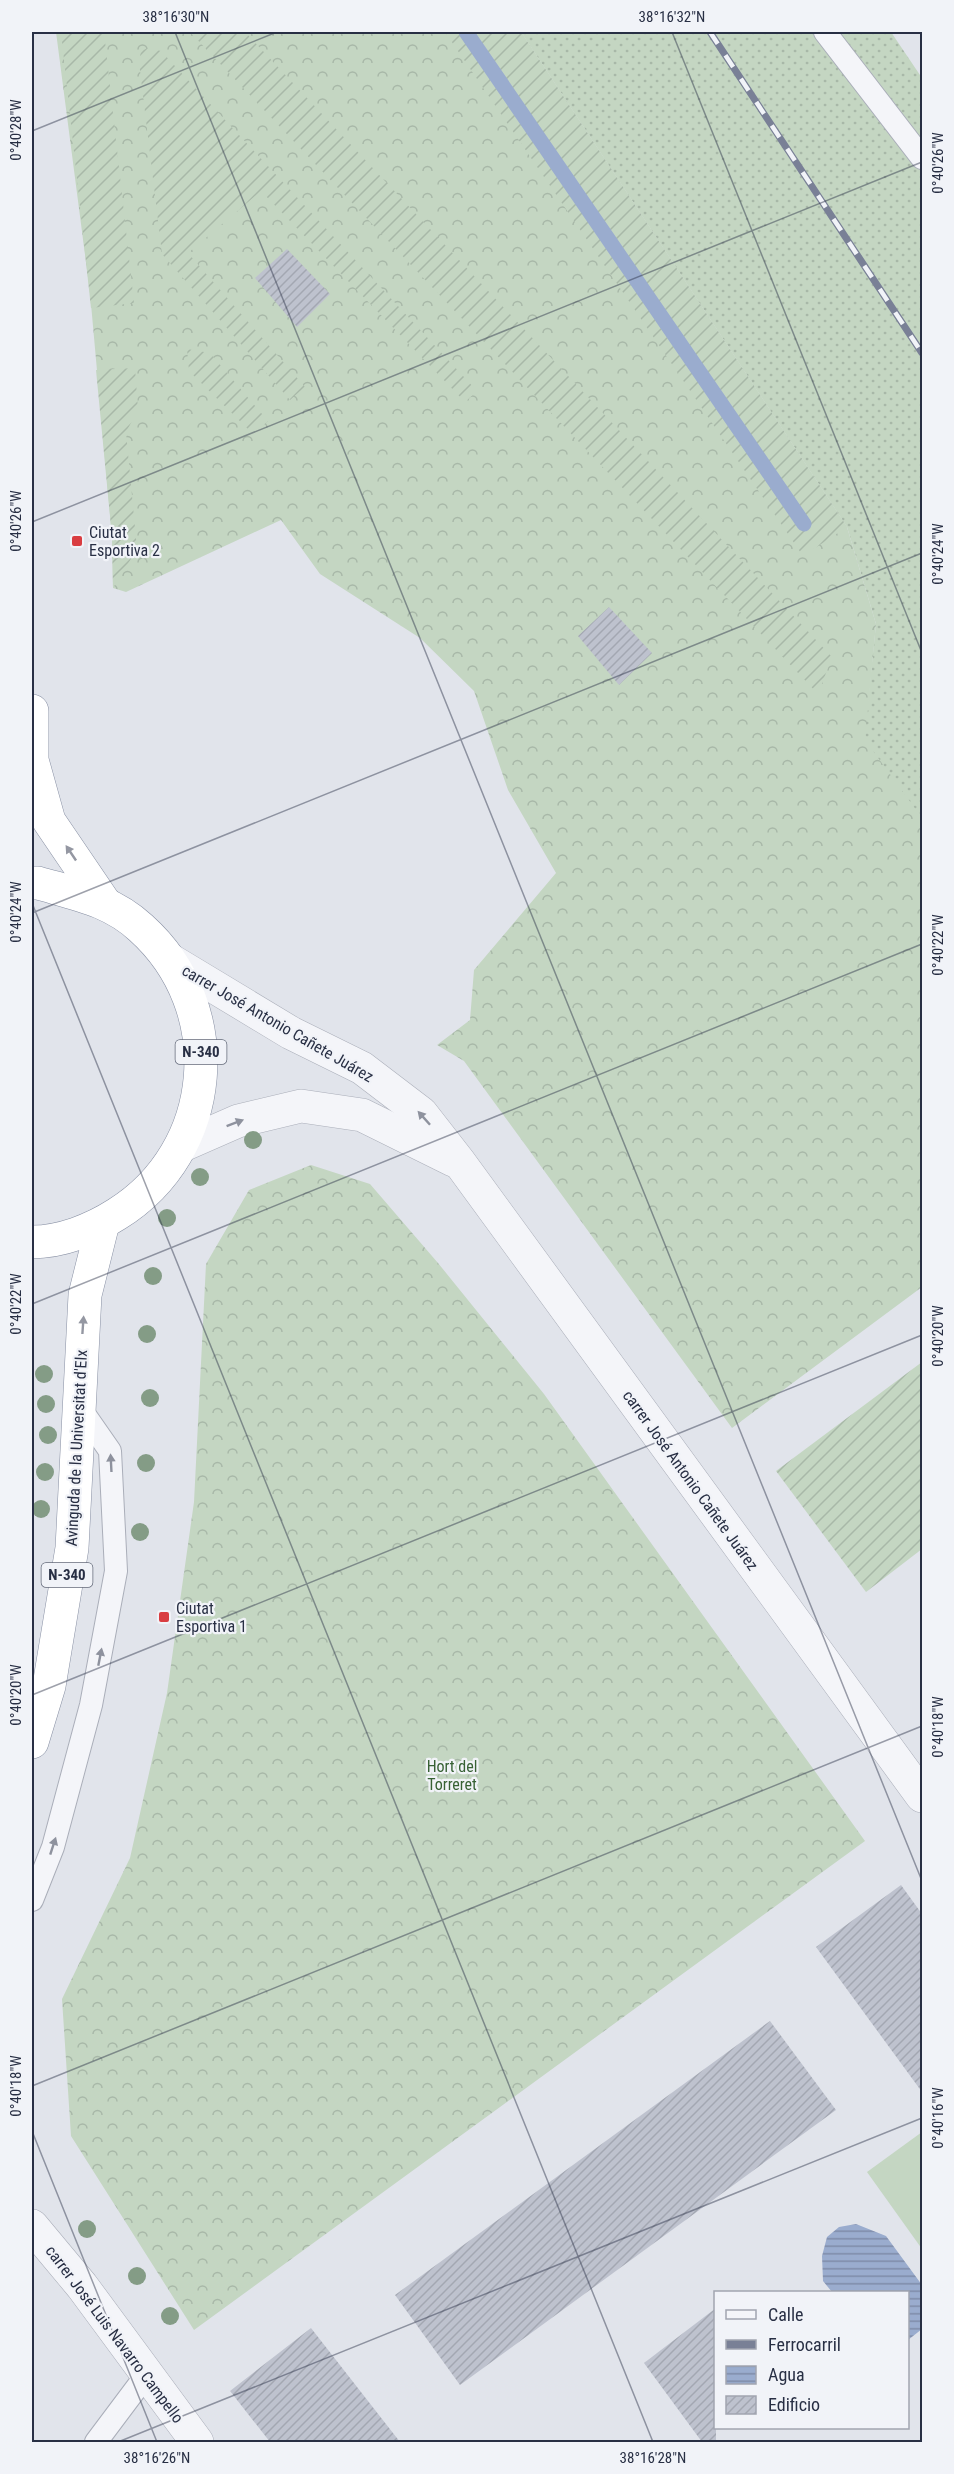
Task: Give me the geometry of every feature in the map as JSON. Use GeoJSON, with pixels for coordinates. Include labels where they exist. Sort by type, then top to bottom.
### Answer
{"type":"FeatureCollection","features":[{"type":"Feature","properties":{"kind":"highway","name":"N-340"},"geometry":{"type":"LineString","coordinates":[[32,711],[32,760],[49,820],[104,902]]}},
{"type":"Feature","properties":{"kind":"highway","name":"N-340"},"geometry":{"type":"LineString","coordinates":[[32,883],[104,902],[141,927],[170,960],[194,1010],[202,1065],[199,1094],[192,1121],[181,1146],[155,1184],[134,1203],[103,1223],[72,1236],[32,1242]]}},
{"type":"Feature","properties":{"kind":"highway","name":"Avinguda de la Universitat d'Elx"},"geometry":{"type":"LineString","coordinates":[[32,1742],[49,1686],[72,1548],[85,1295],[103,1223]]}},
{"type":"Feature","properties":{"kind":"street","name":"carrer José Antonio Cañete Juárez"},"geometry":{"type":"LineString","coordinates":[[170,960],[291,1033],[362,1068],[421,1113],[460,1163],[922,1796]]}},
{"type":"Feature","properties":{"kind":"street","name":"carrer José Antonio Cañete Juárez"},"geometry":{"type":"LineString","coordinates":[[181,1146],[238,1121],[301,1106],[362,1115],[460,1163]]}},
{"type":"Feature","properties":{"kind":"street","name":"carrer José Luis Navarro Campello"},"geometry":{"type":"LineString","coordinates":[[32,2226],[82,2286],[197,2442]]}},
{"type":"Feature","properties":{"kind":"lane"},"geometry":{"type":"LineString","coordinates":[[825,32],[922,158]]}},
{"type":"Feature","properties":{"kind":"lane"},"geometry":{"type":"LineString","coordinates":[[32,1900],[53,1847],[91,1705],[116,1571],[110,1451],[78,1405]]}},
{"type":"Feature","properties":{"kind":"lane"},"geometry":{"type":"LineString","coordinates":[[96,2442],[147,2374]]}},
{"type":"Feature","properties":{"kind":"green space"},"geometry":{"type":"Polygon","coordinates":[[[56,32],[521,32],[847,527],[876,624],[865,740],[922,818],[922,1287],[732,1428],[464,1061],[437,1045],[470,1020],[474,970],[556,873],[508,790],[474,691],[420,638],[320,574],[281,520],[126,592],[113,588],[112,537],[90,293],[56,32]]]}},
{"type":"Feature","properties":{"kind":"green space"},"geometry":{"type":"Polygon","coordinates":[[[61,32],[104,32],[134,303],[91,308],[61,32]]]}},
{"type":"Feature","properties":{"kind":"green space"},"geometry":{"type":"Polygon","coordinates":[[[190,32],[245,32],[832,657],[818,694],[190,32]]]}},
{"type":"Feature","properties":{"kind":"green space"},"geometry":{"type":"Polygon","coordinates":[[[445,32],[521,32],[847,527],[803,556],[445,32]]]}},
{"type":"Feature","properties":{"kind":"green space"},"geometry":{"type":"Polygon","coordinates":[[[521,32],[891,32],[922,78],[922,819],[864,740],[876,624],[847,527],[521,32]]]}},
{"type":"Feature","properties":{"kind":"green space"},"geometry":{"type":"Polygon","coordinates":[[[148,48],[161,51],[477,391],[465,402],[261,191],[188,253],[305,387],[290,400],[162,254],[139,62],[141,51],[148,48]]]}},
{"type":"Feature","properties":{"kind":"green space"},"geometry":{"type":"Polygon","coordinates":[[[187,349],[210,353],[268,421],[253,434],[189,371],[187,349]]]}},
{"type":"Feature","properties":{"kind":"green space"},"geometry":{"type":"Polygon","coordinates":[[[135,368],[138,410],[126,432],[137,549],[113,588],[112,537],[96,370],[135,368]]]}},
{"type":"Feature","properties":{"kind":"green space","name":"Hort del Torreret"},"geometry":{"type":"Polygon","coordinates":[[[311,1165],[370,1184],[438,1263],[544,1394],[865,1841],[194,2330],[71,2136],[62,1999],[130,1858],[167,1693],[194,1502],[206,1264],[249,1190],[311,1165]]]}},
{"type":"Feature","properties":{"kind":"green space"},"geometry":{"type":"Polygon","coordinates":[[[922,1362],[922,1549],[866,1592],[776,1471],[922,1362]]]}},
{"type":"Feature","properties":{"kind":"green space"},"geometry":{"type":"Polygon","coordinates":[[[922,2132],[922,2249],[867,2172],[922,2132]]]}},
{"type":"Feature","properties":{"kind":"water"},"geometry":{"type":"Polygon","coordinates":[[[856,2224],[886,2236],[922,2285],[922,2329],[909,2339],[909,2291],[831,2291],[823,2281],[822,2256],[827,2237],[839,2227],[856,2224]]]}},
{"type":"Feature","properties":{"kind":"building"},"geometry":{"type":"Polygon","coordinates":[[[287,249],[330,294],[297,327],[255,278],[287,249]]]}},
{"type":"Feature","properties":{"kind":"building"},"geometry":{"type":"Polygon","coordinates":[[[609,607],[652,653],[619,685],[578,636],[609,607]]]}},
{"type":"Feature","properties":{"kind":"building"},"geometry":{"type":"Polygon","coordinates":[[[901,1885],[922,1914],[922,2092],[816,1947],[901,1885]]]}},
{"type":"Feature","properties":{"kind":"building"},"geometry":{"type":"Polygon","coordinates":[[[770,2021],[836,2110],[460,2385],[395,2295],[770,2021]]]}},
{"type":"Feature","properties":{"kind":"building"},"geometry":{"type":"Polygon","coordinates":[[[714,2310],[714,2429],[716,2429],[716,2442],[702,2442],[644,2363],[714,2310]]]}},
{"type":"Feature","properties":{"kind":"building"},"geometry":{"type":"Polygon","coordinates":[[[311,2328],[400,2442],[270,2442],[230,2391],[311,2328]]]}},
{"type":"Feature","properties":{"kind":"waterway"},"geometry":{"type":"LineString","coordinates":[[466,32],[804,524]]}},
{"type":"Feature","properties":{"kind":"railway"},"geometry":{"type":"LineString","coordinates":[[710,32],[922,353]]}},
{"type":"Feature","properties":{"kind":"place","name":"Ciutat Esportiva 2"},"geometry":{"type":"Point","coordinates":[77,541]}},
{"type":"Feature","properties":{"kind":"place","name":"Ciutat Esportiva 1"},"geometry":{"type":"Point","coordinates":[164,1617]}}]}
